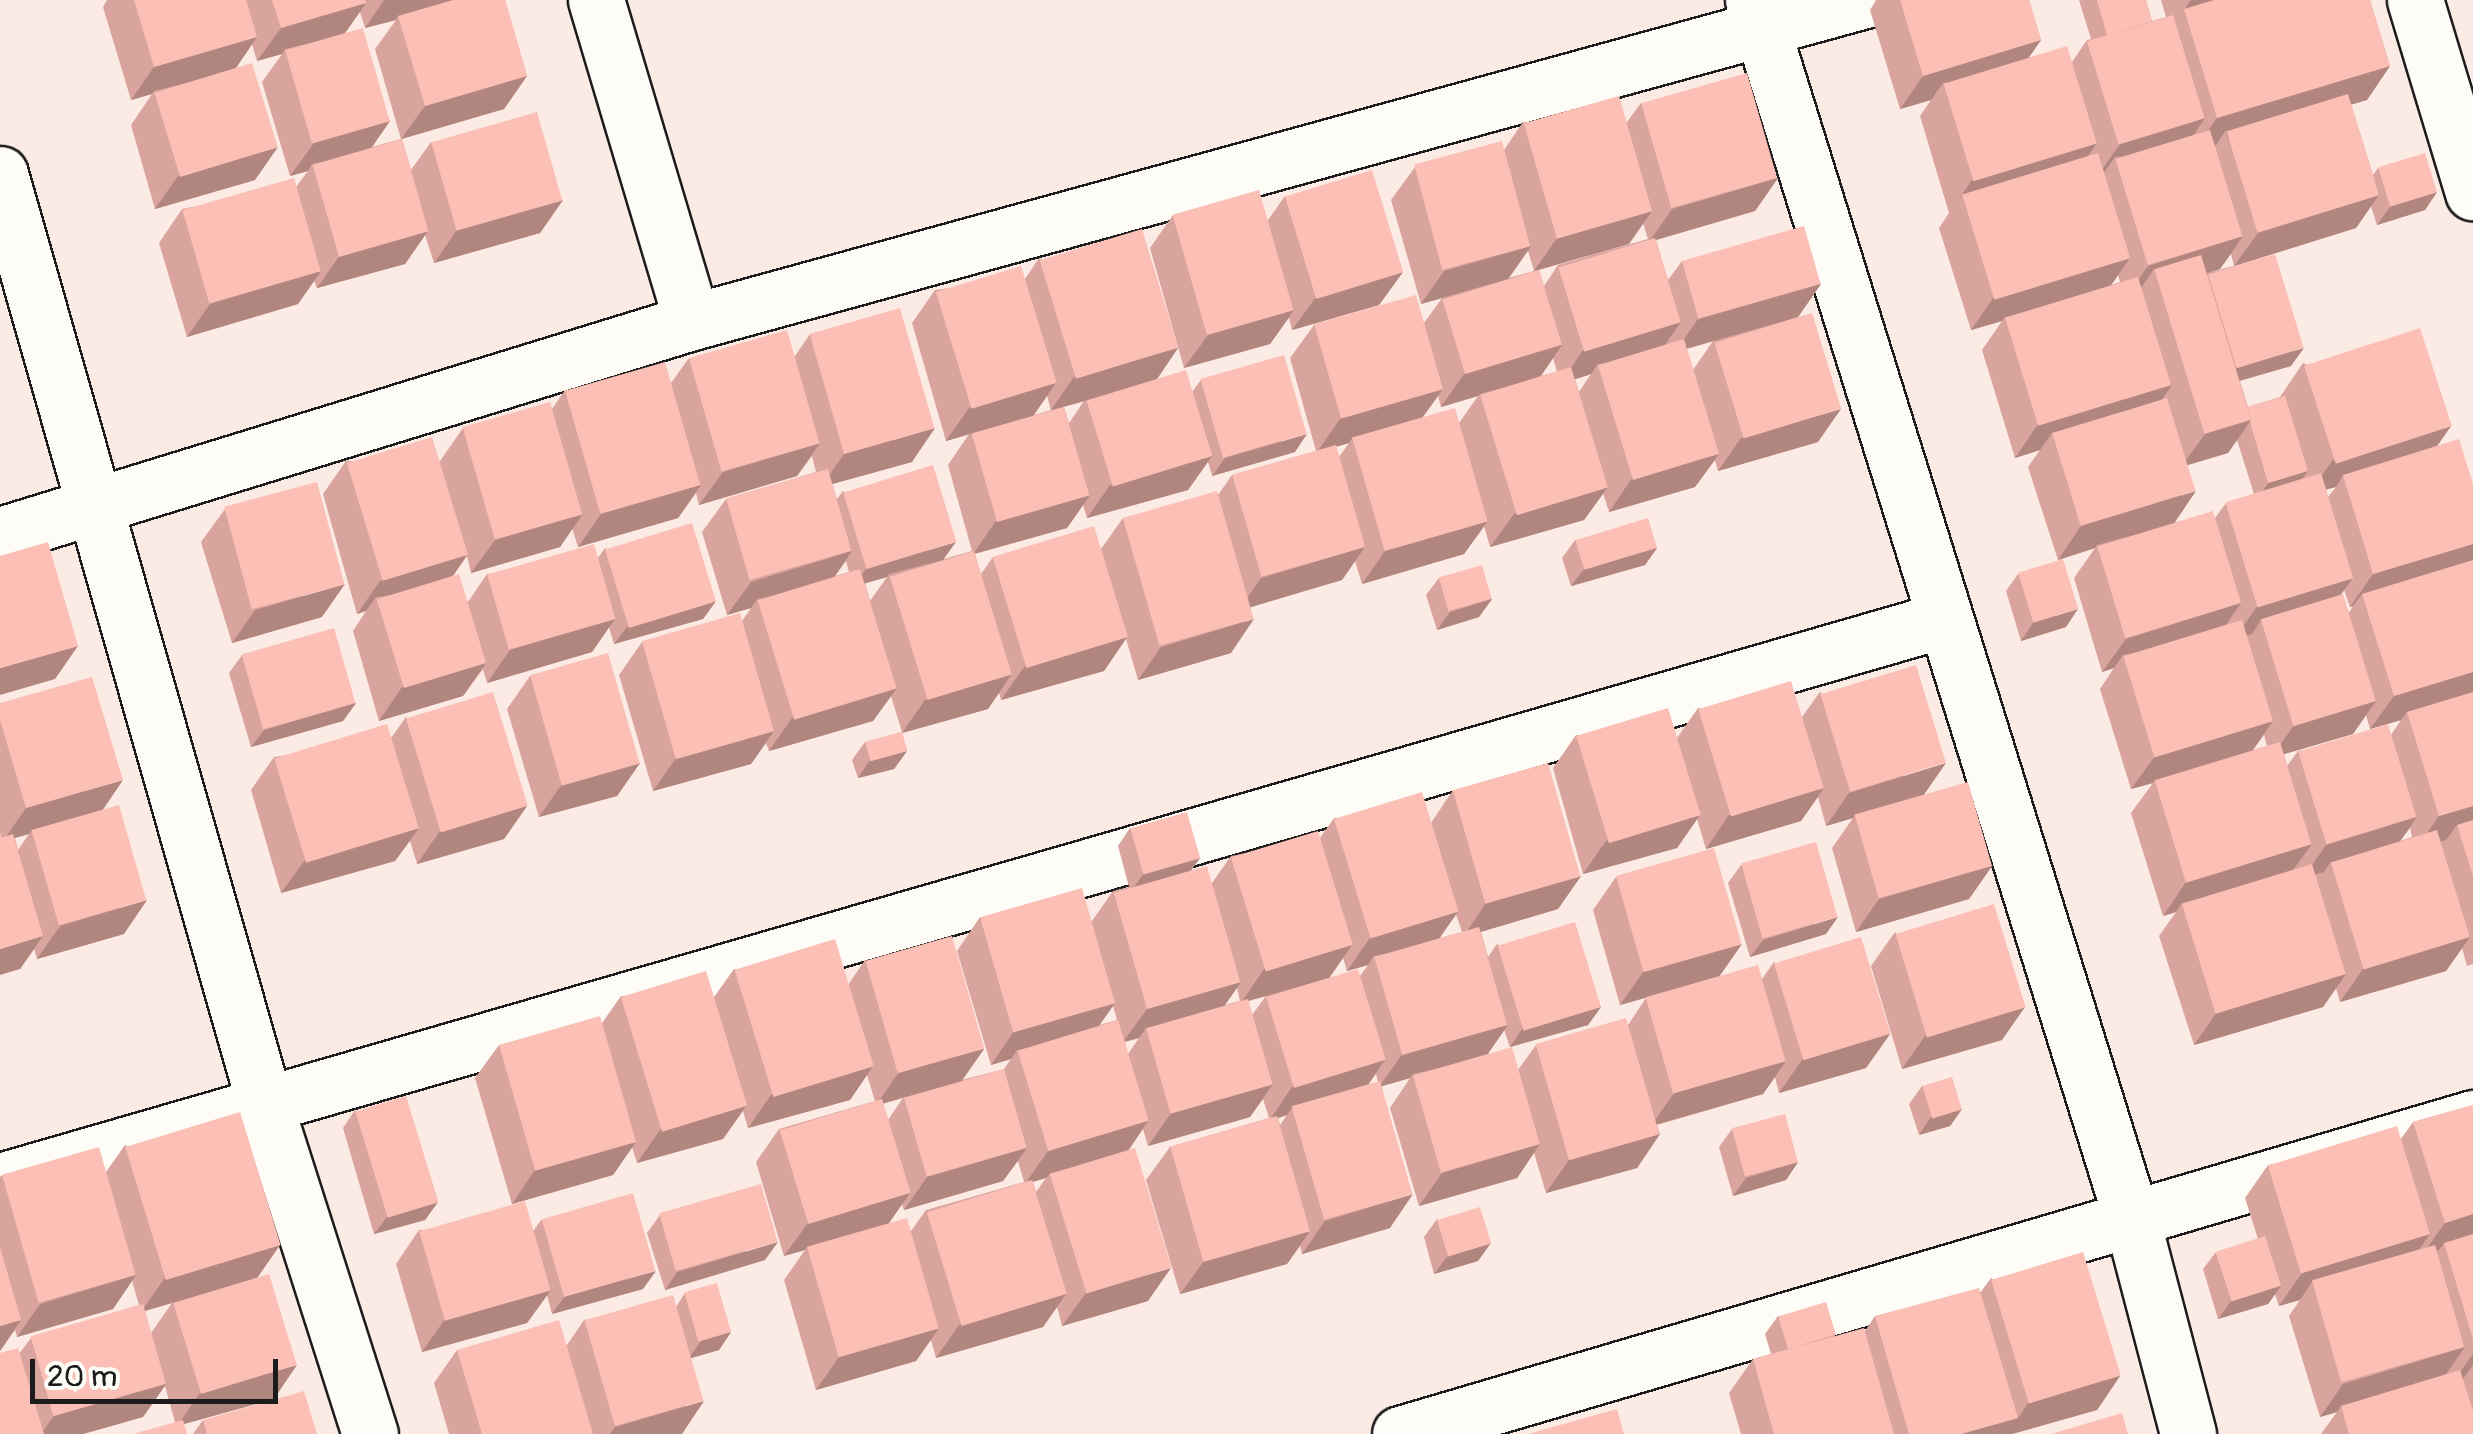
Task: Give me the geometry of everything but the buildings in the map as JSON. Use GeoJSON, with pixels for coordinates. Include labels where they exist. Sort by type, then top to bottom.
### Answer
{"type":"FeatureCollection","features":[{"type":"Feature","properties":{"kind":"street"},"geometry":{"type":"LineString","coordinates":[[596,0],[692,322]]}},
{"type":"Feature","properties":{"kind":"street"},"geometry":{"type":"LineString","coordinates":[[0,535],[692,322],[1757,15],[1865,0]]}},
{"type":"Feature","properties":{"kind":"street"},"geometry":{"type":"LineString","coordinates":[[2415,0],[2473,192]]}},
{"type":"Feature","properties":{"kind":"street"},"geometry":{"type":"LineString","coordinates":[[1757,15],[1942,620],[2132,1220],[2188,1434]]}},
{"type":"Feature","properties":{"kind":"street"},"geometry":{"type":"LineString","coordinates":[[0,174],[265,1105],[370,1434]]}},
{"type":"Feature","properties":{"kind":"street"},"geometry":{"type":"LineString","coordinates":[[0,1181],[1942,620]]}},
{"type":"Feature","properties":{"kind":"street"},"geometry":{"type":"LineString","coordinates":[[1400,1434],[2473,1118]]}}]}
